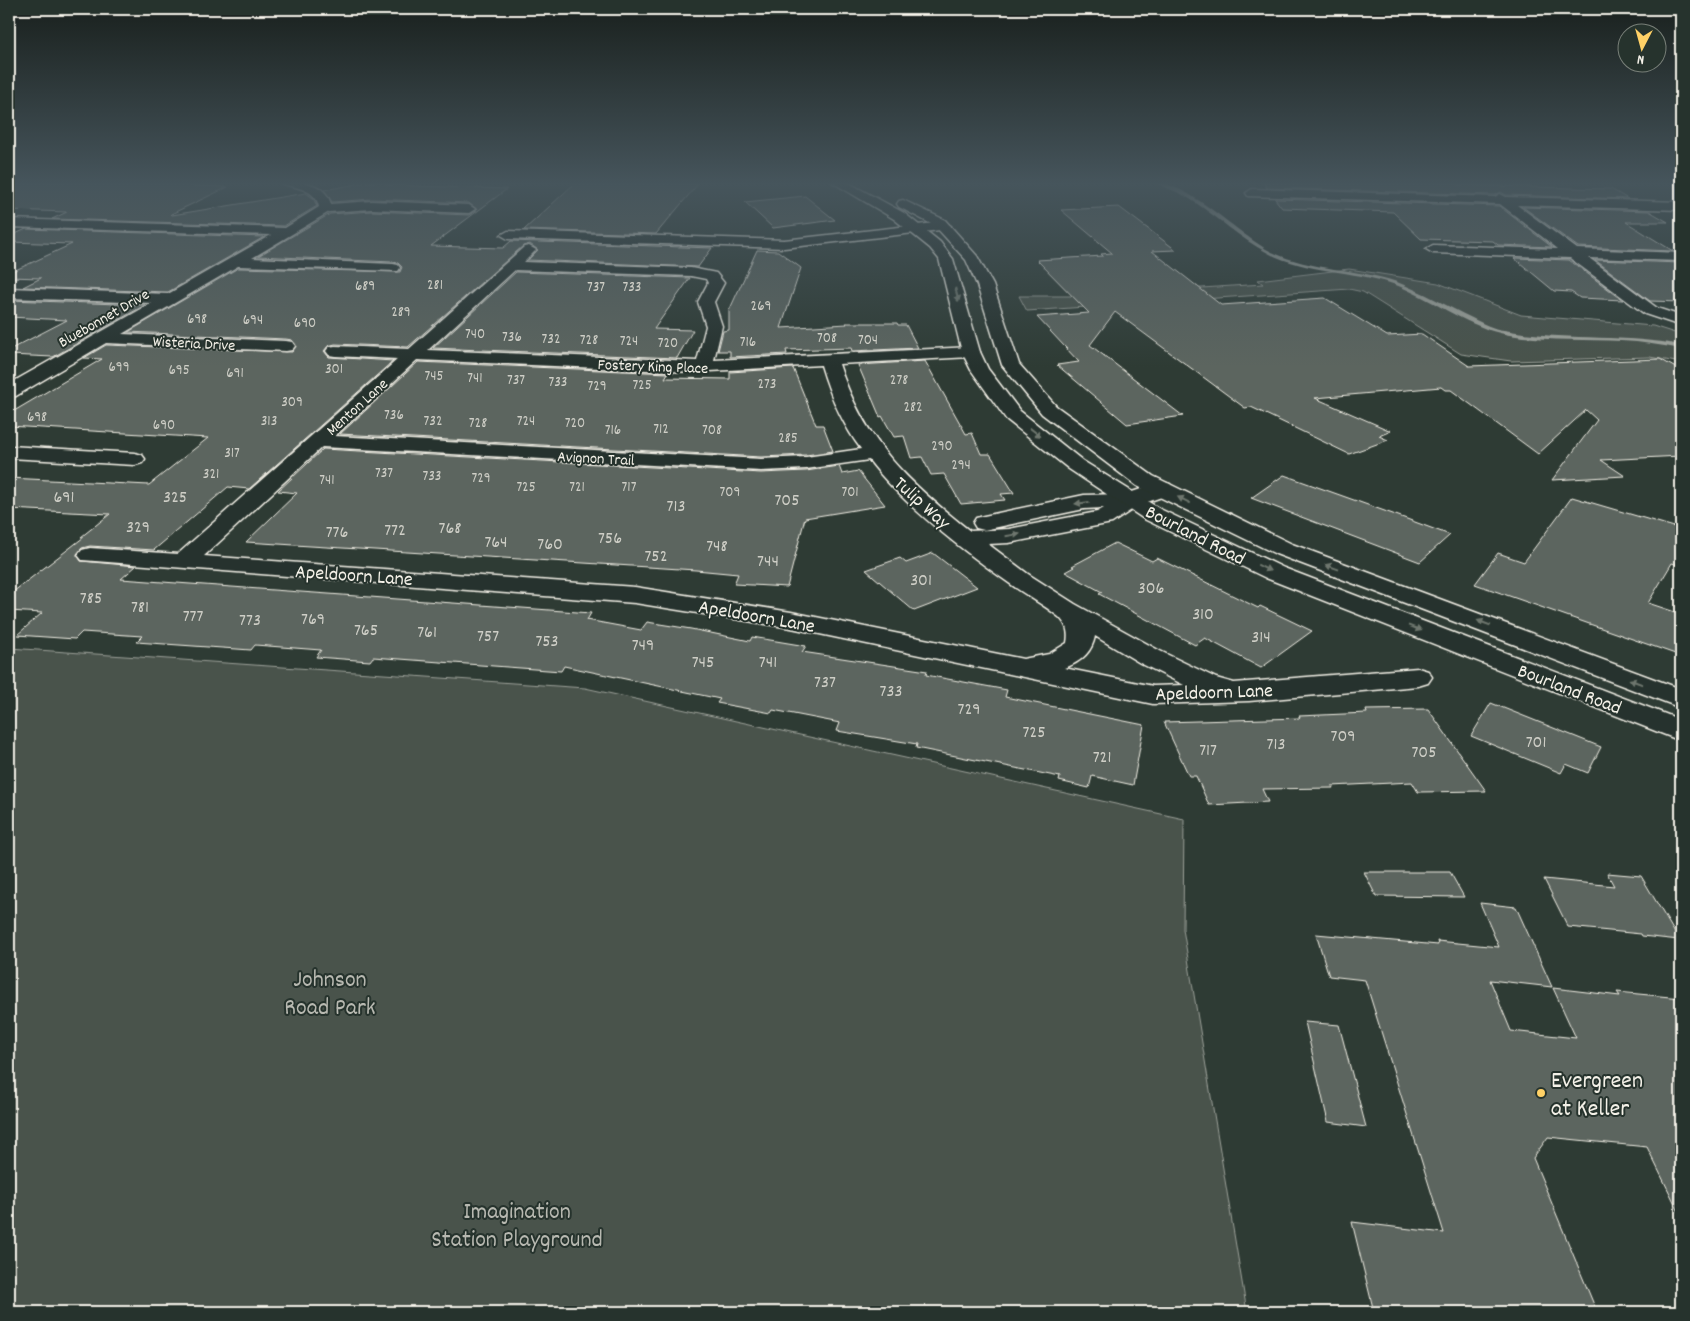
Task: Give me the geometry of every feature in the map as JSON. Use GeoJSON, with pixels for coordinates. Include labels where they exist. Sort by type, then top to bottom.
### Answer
{"type":"FeatureCollection","features":[{"type":"Feature","properties":{"kind":"street","name":"Bluebonnet Drive"},"geometry":{"type":"LineString","coordinates":[[9,392],[266,244]]}},
{"type":"Feature","properties":{"kind":"street"},"geometry":{"type":"LineString","coordinates":[[773,244],[787,244]]}},
{"type":"Feature","properties":{"kind":"street","name":"Bourland Road"},"geometry":{"type":"LineString","coordinates":[[933,244],[946,259],[971,352],[980,370],[1013,415],[1076,464],[1152,514],[1274,573],[1681,731]]}},
{"type":"Feature","properties":{"kind":"street","name":"Bourland Road"},"geometry":{"type":"LineString","coordinates":[[959,244],[972,259],[985,285],[1011,365],[1049,410],[1145,481],[1284,549],[1681,699]]}},
{"type":"Feature","properties":{"kind":"street"},"geometry":{"type":"LineString","coordinates":[[1560,244],[1651,311],[1675,320]]}},
{"type":"Feature","properties":{"kind":"street"},"geometry":{"type":"LineString","coordinates":[[1433,249],[1681,257]]}},
{"type":"Feature","properties":{"kind":"street","name":"Menton Lane"},"geometry":{"type":"LineString","coordinates":[[183,562],[530,250]]}},
{"type":"Feature","properties":{"kind":"street"},"geometry":{"type":"LineString","coordinates":[[234,262],[393,268]]}},
{"type":"Feature","properties":{"kind":"street"},"geometry":{"type":"LineString","coordinates":[[514,266],[691,272],[708,275],[716,281],[706,302],[714,326],[704,367]]}},
{"type":"Feature","properties":{"kind":"street"},"geometry":{"type":"LineString","coordinates":[[9,293],[168,299]]}},
{"type":"Feature","properties":{"kind":"street","name":"Wisteria Drive"},"geometry":{"type":"LineString","coordinates":[[103,338],[286,346]]}},
{"type":"Feature","properties":{"kind":"street","name":"Fostery King Place"},"geometry":{"type":"LineString","coordinates":[[335,352],[704,367],[971,352]]}},
{"type":"Feature","properties":{"kind":"street","name":"Tulip Way"},"geometry":{"type":"LineString","coordinates":[[829,361],[841,401],[860,435],[914,496],[940,520],[997,564],[1071,614],[1079,626],[1081,638],[1076,649],[1064,658],[1048,664],[1027,666],[1006,664]]}},
{"type":"Feature","properties":{"kind":"street","name":"Avignon Trail"},"geometry":{"type":"LineString","coordinates":[[318,441],[761,465],[806,463],[874,453]]}},
{"type":"Feature","properties":{"kind":"street"},"geometry":{"type":"LineString","coordinates":[[9,452],[135,460]]}},
{"type":"Feature","properties":{"kind":"street"},"geometry":{"type":"LineString","coordinates":[[964,538],[1008,536],[1104,518],[1131,500],[1162,489]]}},
{"type":"Feature","properties":{"kind":"street","name":"Apeldoorn Lane"},"geometry":{"type":"LineString","coordinates":[[90,555],[635,595],[791,620],[1153,695],[1249,692],[1418,677]]}},
{"type":"Feature","properties":{"kind":"street","name":"Tulip Way"},"geometry":{"type":"LineString","coordinates":[[1060,606],[1106,633],[1199,681],[1216,688],[1249,692]]}},
{"type":"Feature","properties":{"kind":"green space"},"geometry":{"type":"Polygon","coordinates":[[[1349,269],[1438,283],[1521,315],[1653,326],[1681,335],[1681,363],[1650,357],[1511,361],[1461,354],[1363,292],[1349,289],[1027,311],[1019,296],[1079,296],[1263,284],[1258,280],[1349,269]]]}},
{"type":"Feature","properties":{"kind":"green space","name":"Johnson Road Park"},"geometry":{"type":"Polygon","coordinates":[[[9,648],[585,688],[1184,819],[1183,929],[1247,1312],[9,1312],[9,648]]]}},
{"type":"Feature","properties":{"kind":"building"},"geometry":{"type":"Polygon","coordinates":[[[61,244],[252,244],[168,292],[23,287],[41,278],[9,277],[9,273],[72,244],[61,244]]]}},
{"type":"Feature","properties":{"kind":"building"},"geometry":{"type":"Polygon","coordinates":[[[279,244],[434,244],[431,246],[503,248],[508,244],[587,244],[712,248],[698,267],[528,260],[538,250],[530,244],[523,246],[408,347],[335,344],[328,346],[324,351],[329,357],[393,361],[249,489],[228,487],[154,550],[90,546],[82,548],[77,554],[81,561],[136,566],[121,579],[591,613],[587,620],[641,630],[647,622],[750,641],[752,637],[806,646],[802,652],[927,671],[926,675],[1007,690],[1005,697],[1144,725],[1133,785],[1092,776],[1089,788],[1059,781],[1060,777],[916,748],[917,744],[837,731],[840,723],[773,710],[771,713],[717,703],[720,699],[564,666],[561,671],[373,657],[370,661],[316,657],[321,650],[255,645],[251,650],[136,642],[142,636],[82,632],[75,639],[17,635],[42,613],[9,611],[9,595],[84,537],[81,537],[110,514],[9,509],[9,478],[149,485],[208,438],[9,426],[9,414],[102,359],[84,358],[106,345],[292,352],[296,345],[292,340],[286,339],[128,332],[238,268],[400,272],[402,267],[398,263],[393,262],[258,256],[279,244]]]}},
{"type":"Feature","properties":{"kind":"building"},"geometry":{"type":"Polygon","coordinates":[[[1101,244],[1168,244],[1176,250],[1152,251],[1221,305],[1325,298],[1387,336],[1422,334],[1469,366],[1660,359],[1681,371],[1681,456],[1601,460],[1625,476],[1552,480],[1597,420],[1586,410],[1538,454],[1451,390],[1445,390],[1441,387],[1315,398],[1391,431],[1379,436],[1388,440],[1349,454],[1251,407],[1245,408],[1115,312],[1090,345],[1183,416],[1127,424],[1057,365],[1079,362],[1037,317],[1089,313],[1037,260],[1103,256],[1101,254],[1112,253],[1101,244]]]}},
{"type":"Feature","properties":{"kind":"building"},"geometry":{"type":"Polygon","coordinates":[[[1496,244],[1548,244],[1552,247],[1496,244]]]}},
{"type":"Feature","properties":{"kind":"building"},"geometry":{"type":"Polygon","coordinates":[[[1573,244],[1661,244],[1673,251],[1578,247],[1573,244]]]}},
{"type":"Feature","properties":{"kind":"building"},"geometry":{"type":"Polygon","coordinates":[[[757,250],[778,251],[801,268],[781,328],[846,323],[897,323],[898,325],[906,325],[918,348],[852,351],[851,348],[786,350],[787,354],[730,357],[730,351],[718,351],[723,331],[729,330],[729,311],[757,250]]]}},
{"type":"Feature","properties":{"kind":"building"},"geometry":{"type":"Polygon","coordinates":[[[1514,258],[1569,260],[1623,300],[1580,298],[1571,292],[1554,291],[1514,258]]]}},
{"type":"Feature","properties":{"kind":"building"},"geometry":{"type":"Polygon","coordinates":[[[1595,260],[1681,263],[1681,302],[1650,301],[1595,260]]]}},
{"type":"Feature","properties":{"kind":"building"},"geometry":{"type":"Polygon","coordinates":[[[516,272],[690,278],[654,329],[693,330],[677,358],[433,348],[516,272]]]}},
{"type":"Feature","properties":{"kind":"building"},"geometry":{"type":"Polygon","coordinates":[[[9,300],[145,305],[53,357],[9,355],[9,350],[67,320],[9,317],[9,300]]]}},
{"type":"Feature","properties":{"kind":"building"},"geometry":{"type":"Polygon","coordinates":[[[925,361],[966,434],[972,433],[981,454],[990,454],[1014,493],[1001,494],[1005,500],[961,504],[944,474],[931,475],[922,457],[911,458],[904,436],[894,437],[882,416],[880,417],[858,365],[925,361]]]}},
{"type":"Feature","properties":{"kind":"building"},"geometry":{"type":"Polygon","coordinates":[[[418,362],[668,373],[665,378],[730,379],[730,372],[793,368],[816,425],[823,425],[833,451],[806,455],[761,457],[340,434],[418,362]]]}},
{"type":"Feature","properties":{"kind":"building"},"geometry":{"type":"Polygon","coordinates":[[[323,449],[761,473],[806,471],[839,466],[842,474],[858,471],[885,505],[805,518],[787,587],[734,584],[738,574],[696,570],[246,542],[297,493],[278,491],[323,449]]]}},
{"type":"Feature","properties":{"kind":"building"},"geometry":{"type":"Polygon","coordinates":[[[1284,475],[1450,535],[1420,562],[1251,498],[1284,475]]]}},
{"type":"Feature","properties":{"kind":"building"},"geometry":{"type":"Polygon","coordinates":[[[1572,497],[1681,529],[1681,566],[1672,563],[1648,603],[1681,614],[1681,656],[1475,584],[1498,553],[1524,562],[1572,497]]]}},
{"type":"Feature","properties":{"kind":"building"},"geometry":{"type":"Polygon","coordinates":[[[1115,543],[1152,561],[1157,558],[1258,608],[1260,606],[1312,631],[1261,668],[1205,638],[1195,645],[1099,594],[1102,592],[1065,572],[1074,567],[1072,566],[1115,543]]]}},
{"type":"Feature","properties":{"kind":"building"},"geometry":{"type":"Polygon","coordinates":[[[933,553],[977,587],[914,611],[866,570],[900,558],[906,563],[933,553]]]}},
{"type":"Feature","properties":{"kind":"building"},"geometry":{"type":"Polygon","coordinates":[[[1491,703],[1601,747],[1588,773],[1566,764],[1561,773],[1471,736],[1491,703]]]}},
{"type":"Feature","properties":{"kind":"building"},"geometry":{"type":"Polygon","coordinates":[[[1428,709],[1486,791],[1418,792],[1412,782],[1332,786],[1333,788],[1262,789],[1268,802],[1209,805],[1196,776],[1189,776],[1164,722],[1300,718],[1299,716],[1367,713],[1366,710],[1428,709]]]}},
{"type":"Feature","properties":{"kind":"building"},"geometry":{"type":"Polygon","coordinates":[[[1364,872],[1450,872],[1464,897],[1376,896],[1364,872]]]}},
{"type":"Feature","properties":{"kind":"building"},"geometry":{"type":"Polygon","coordinates":[[[1607,873],[1641,876],[1679,940],[1642,936],[1641,934],[1568,927],[1544,879],[1614,886],[1607,873]]]}},
{"type":"Feature","properties":{"kind":"building","name":"Evergreen at Keller"},"geometry":{"type":"Polygon","coordinates":[[[1480,903],[1516,907],[1552,987],[1490,980],[1511,1031],[1576,1038],[1553,988],[1620,996],[1617,992],[1681,998],[1681,1216],[1647,1147],[1548,1137],[1533,1158],[1597,1312],[1374,1312],[1352,1222],[1444,1233],[1365,980],[1329,976],[1316,934],[1438,945],[1437,941],[1499,947],[1480,903]]]}},
{"type":"Feature","properties":{"kind":"building"},"geometry":{"type":"Polygon","coordinates":[[[1305,1022],[1339,1025],[1366,1127],[1328,1122],[1305,1022]]]}},
{"type":"Feature","properties":{"kind":"waterway"},"geometry":{"type":"LineString","coordinates":[[1255,244],[1269,252],[1300,264],[1367,276],[1394,283],[1478,323],[1508,333],[1560,338],[1621,339],[1681,347]]}},
{"type":"Feature","properties":{"kind":"place","name":"Evergreen at Keller"},"geometry":{"type":"Point","coordinates":[1541,1093]}},
{"type":"Feature","properties":{"kind":"park label","name":"Imagination Station Playground"},"geometry":{"type":"Point","coordinates":[517,1224]}}]}
